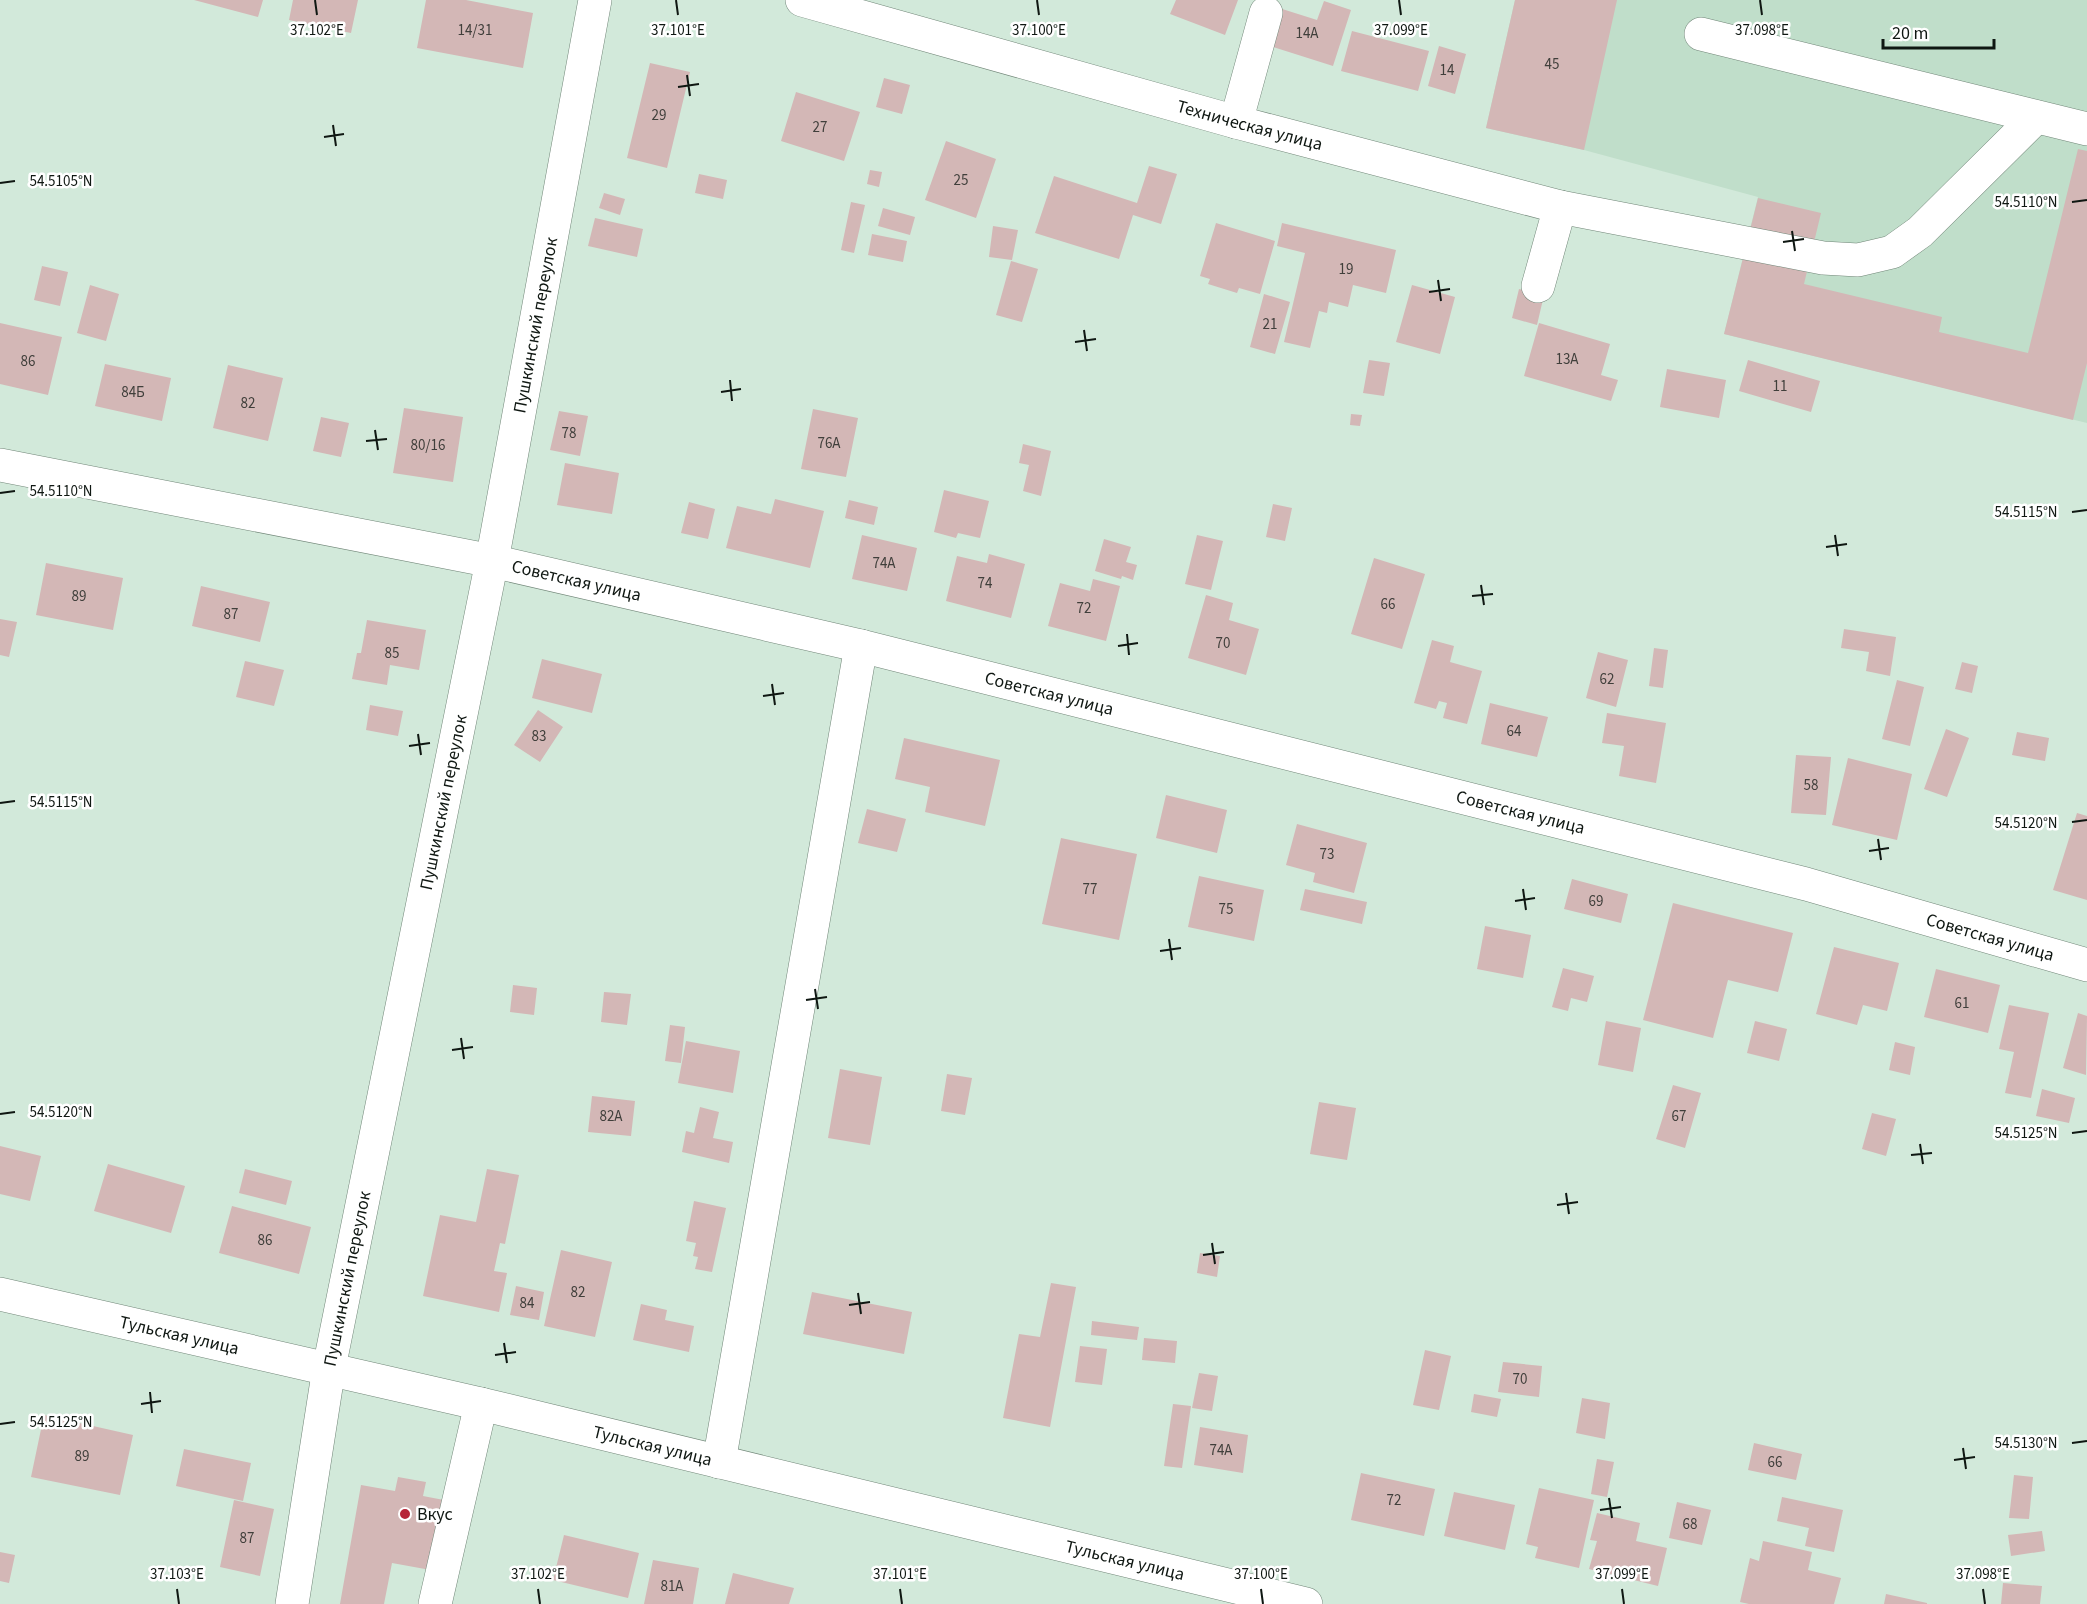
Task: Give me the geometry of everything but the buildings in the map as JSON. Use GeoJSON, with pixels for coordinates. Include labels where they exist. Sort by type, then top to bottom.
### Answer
{"type":"FeatureCollection","features":[{"type":"Feature","properties":{"kind":"street","name":"Пушкинский переулок"},"geometry":{"type":"LineString","coordinates":[[292,1604],[329,1368],[492,561],[595,0]]}},
{"type":"Feature","properties":{"kind":"street","name":"Техническая улица"},"geometry":{"type":"LineString","coordinates":[[802,0],[1236,122],[1560,207],[1823,258],[1858,260],[1892,252],[1920,232],[2036,117]]}},
{"type":"Feature","properties":{"kind":"street"},"geometry":{"type":"LineString","coordinates":[[1236,122],[1266,13]]}},
{"type":"Feature","properties":{"kind":"street"},"geometry":{"type":"LineString","coordinates":[[1701,34],[2087,129]]}},
{"type":"Feature","properties":{"kind":"street"},"geometry":{"type":"LineString","coordinates":[[1538,286],[1560,207]]}},
{"type":"Feature","properties":{"kind":"street","name":"Советская улица"},"geometry":{"type":"LineString","coordinates":[[0,465],[492,561],[861,646],[1806,884],[2087,965]]}},
{"type":"Feature","properties":{"kind":"street"},"geometry":{"type":"LineString","coordinates":[[719,1462],[861,646]]}},
{"type":"Feature","properties":{"kind":"street","name":"Тульская улица"},"geometry":{"type":"LineString","coordinates":[[0,1294],[481,1404],[1306,1604]]}},
{"type":"Feature","properties":{"kind":"street"},"geometry":{"type":"LineString","coordinates":[[435,1604],[481,1404]]}},
{"type":"Feature","properties":{"kind":"shaded area"},"geometry":{"type":"Polygon","coordinates":[[[1515,0],[2087,0],[2087,423],[1724,334],[1758,197],[1584,150],[1486,128],[1515,0]]]}},
{"type":"Feature","properties":{"kind":"place","name":"Вкус"},"geometry":{"type":"Point","coordinates":[405,1514]}}]}
